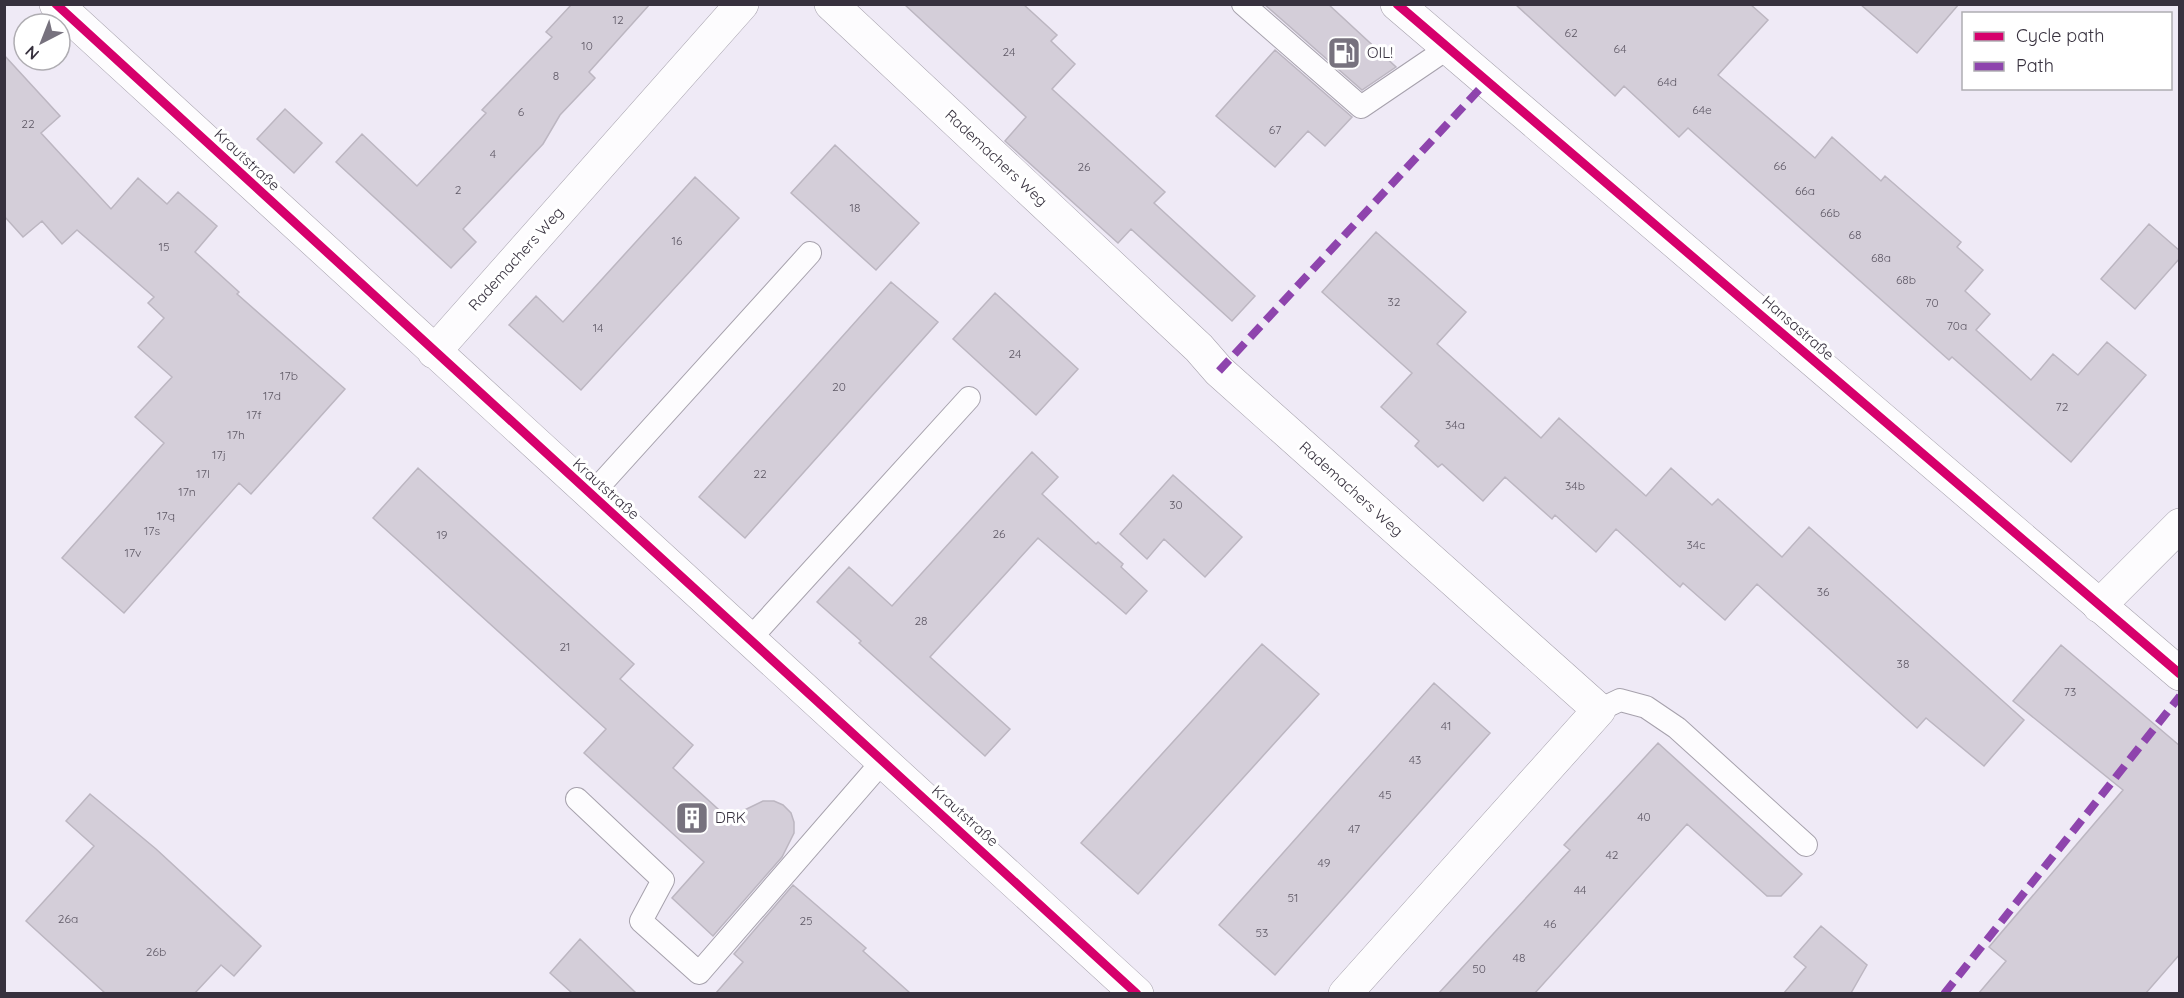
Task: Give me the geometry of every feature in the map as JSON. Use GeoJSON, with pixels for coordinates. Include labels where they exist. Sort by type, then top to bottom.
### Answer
{"type":"FeatureCollection","features":[{"type":"Feature","properties":{"kind":"street","name":"Krautstraße"},"geometry":{"type":"LineString","coordinates":[[56,4],[1137,993]]}},
{"type":"Feature","properties":{"kind":"street","name":"Rademachers Weg"},"geometry":{"type":"LineString","coordinates":[[434,352],[742,4]]}},
{"type":"Feature","properties":{"kind":"street","name":"Rademachers Weg"},"geometry":{"type":"LineString","coordinates":[[831,4],[1190,340],[1219,371],[1599,710]]}},
{"type":"Feature","properties":{"kind":"street","name":"Hansastraße"},"geometry":{"type":"LineString","coordinates":[[1397,4],[2180,674]]}},
{"type":"Feature","properties":{"kind":"street"},"geometry":{"type":"LineString","coordinates":[[2099,606],[2180,525]]}},
{"type":"Feature","properties":{"kind":"street"},"geometry":{"type":"LineString","coordinates":[[1345,993],[1599,710]]}},
{"type":"Feature","properties":{"kind":"lane"},"geometry":{"type":"LineString","coordinates":[[1243,4],[1361,106],[1448,48]]}},
{"type":"Feature","properties":{"kind":"lane"},"geometry":{"type":"LineString","coordinates":[[591,495],[810,253]]}},
{"type":"Feature","properties":{"kind":"lane"},"geometry":{"type":"LineString","coordinates":[[749,640],[969,398]]}},
{"type":"Feature","properties":{"kind":"lane"},"geometry":{"type":"LineString","coordinates":[[1599,710],[1620,700],[1646,706],[1677,728],[1806,845]]}},
{"type":"Feature","properties":{"kind":"lane"},"geometry":{"type":"LineString","coordinates":[[577,799],[663,880],[641,921],[699,973],[882,762]]}},
{"type":"Feature","properties":{"kind":"building"},"geometry":{"type":"Polygon","coordinates":[[[572,4],[650,4],[589,72],[595,78],[560,115],[543,144],[463,229],[476,242],[451,268],[336,162],[362,134],[417,186],[486,113],[482,110],[552,37],[546,32],[572,4]]]}},
{"type":"Feature","properties":{"kind":"building"},"geometry":{"type":"Polygon","coordinates":[[[904,4],[1023,4],[1057,35],[1051,41],[1075,64],[1052,89],[1165,192],[1154,203],[1255,296],[1232,321],[1131,229],[1118,243],[1005,141],[1026,117],[904,4]]]}},
{"type":"Feature","properties":{"kind":"building"},"geometry":{"type":"Polygon","coordinates":[[[1264,4],[1328,4],[1396,67],[1362,90],[1264,4]]]}},
{"type":"Feature","properties":{"kind":"building"},"geometry":{"type":"Polygon","coordinates":[[[1515,4],[1750,4],[1768,20],[1718,75],[1815,158],[1832,137],[1881,181],[1885,176],[1961,242],[1957,247],[1983,270],[1965,291],[1990,314],[1976,330],[2031,380],[2053,354],[2078,375],[2107,342],[2146,375],[2071,462],[1952,357],[1949,360],[1688,128],[1679,137],[1624,86],[1615,96],[1515,4]]]}},
{"type":"Feature","properties":{"kind":"building"},"geometry":{"type":"Polygon","coordinates":[[[1860,4],[1959,4],[1917,53],[1860,4]]]}},
{"type":"Feature","properties":{"kind":"building"},"geometry":{"type":"Polygon","coordinates":[[[1275,50],[1352,117],[1325,146],[1308,131],[1275,167],[1216,116],[1275,50]]]}},
{"type":"Feature","properties":{"kind":"building"},"geometry":{"type":"Polygon","coordinates":[[[4,55],[12,64],[12,72],[20,72],[60,116],[41,133],[111,209],[138,178],[167,204],[178,192],[217,226],[195,252],[239,292],[237,294],[345,389],[251,494],[239,483],[124,613],[62,558],[164,443],[135,417],[172,377],[138,347],[164,318],[148,303],[154,297],[77,230],[62,244],[42,221],[23,237],[4,216],[4,55]]]}},
{"type":"Feature","properties":{"kind":"building"},"geometry":{"type":"Polygon","coordinates":[[[285,109],[322,143],[294,173],[257,139],[285,109]]]}},
{"type":"Feature","properties":{"kind":"building"},"geometry":{"type":"Polygon","coordinates":[[[835,145],[919,223],[876,270],[791,193],[835,145]]]}},
{"type":"Feature","properties":{"kind":"building"},"geometry":{"type":"Polygon","coordinates":[[[695,177],[739,218],[581,390],[509,325],[536,296],[563,322],[695,177]]]}},
{"type":"Feature","properties":{"kind":"building"},"geometry":{"type":"Polygon","coordinates":[[[2149,224],[2180,251],[2180,258],[2135,309],[2101,279],[2149,224]]]}},
{"type":"Feature","properties":{"kind":"building"},"geometry":{"type":"Polygon","coordinates":[[[1376,232],[1466,312],[1437,344],[1541,438],[1559,418],[1646,496],[1671,468],[1712,505],[1718,499],[1782,557],[1809,527],[2024,720],[1984,766],[1926,718],[1917,728],[1757,584],[1725,620],[1683,583],[1680,587],[1616,529],[1596,552],[1555,515],[1552,519],[1505,477],[1483,501],[1442,464],[1438,467],[1415,446],[1419,441],[1381,407],[1412,373],[1322,292],[1376,232]]]}},
{"type":"Feature","properties":{"kind":"building"},"geometry":{"type":"Polygon","coordinates":[[[891,282],[938,322],[745,538],[699,497],[891,282]]]}},
{"type":"Feature","properties":{"kind":"building"},"geometry":{"type":"Polygon","coordinates":[[[995,293],[1078,369],[1036,415],[953,339],[995,293]]]}},
{"type":"Feature","properties":{"kind":"building"},"geometry":{"type":"Polygon","coordinates":[[[1032,452],[1058,477],[1042,494],[1096,544],[1098,542],[1123,564],[1121,567],[1147,591],[1126,614],[1038,538],[930,657],[1010,729],[985,756],[859,643],[861,641],[817,602],[849,567],[892,606],[1032,452]]]}},
{"type":"Feature","properties":{"kind":"building"},"geometry":{"type":"Polygon","coordinates":[[[418,468],[634,664],[620,679],[693,745],[673,768],[728,818],[763,801],[774,801],[783,805],[791,813],[794,833],[782,857],[713,936],[672,898],[704,862],[584,753],[606,729],[373,518],[418,468]]]}},
{"type":"Feature","properties":{"kind":"building"},"geometry":{"type":"Polygon","coordinates":[[[1173,475],[1242,537],[1205,577],[1164,539],[1147,559],[1120,534],[1173,475]]]}},
{"type":"Feature","properties":{"kind":"building"},"geometry":{"type":"Polygon","coordinates":[[[1262,644],[1319,694],[1138,894],[1081,843],[1262,644]]]}},
{"type":"Feature","properties":{"kind":"building"},"geometry":{"type":"Polygon","coordinates":[[[2061,645],[2180,746],[2180,954],[2146,993],[1979,993],[2006,961],[1989,947],[2123,790],[2013,701],[2061,645]]]}},
{"type":"Feature","properties":{"kind":"building"},"geometry":{"type":"Polygon","coordinates":[[[1434,683],[1490,733],[1275,975],[1219,925],[1434,683]]]}},
{"type":"Feature","properties":{"kind":"building"},"geometry":{"type":"Polygon","coordinates":[[[1658,743],[1802,874],[1781,896],[1767,896],[1687,824],[1535,993],[1439,993],[1570,850],[1564,845],[1658,743]]]}},
{"type":"Feature","properties":{"kind":"building"},"geometry":{"type":"Polygon","coordinates":[[[90,794],[156,849],[261,946],[234,976],[221,965],[195,993],[105,993],[26,921],[94,846],[66,821],[90,794]]]}},
{"type":"Feature","properties":{"kind":"building"},"geometry":{"type":"Polygon","coordinates":[[[793,885],[866,948],[863,951],[910,993],[716,993],[743,962],[734,954],[793,885]]]}},
{"type":"Feature","properties":{"kind":"building"},"geometry":{"type":"Polygon","coordinates":[[[1821,926],[1867,965],[1851,993],[1784,993],[1806,967],[1794,957],[1821,926]]]}},
{"type":"Feature","properties":{"kind":"building"},"geometry":{"type":"Polygon","coordinates":[[[580,939],[636,993],[572,993],[550,973],[580,939]]]}},
{"type":"Feature","properties":{"kind":"marked path"},"geometry":{"type":"LineString","coordinates":[[1219,371],[1487,81]]}},
{"type":"Feature","properties":{"kind":"marked path"},"geometry":{"type":"LineString","coordinates":[[1944,994],[2180,696]]}},
{"type":"Feature","properties":{"kind":"cycle path"},"geometry":{"type":"LineString","coordinates":[[56,4],[1137,994]]}},
{"type":"Feature","properties":{"kind":"cycle path"},"geometry":{"type":"LineString","coordinates":[[1397,4],[2180,674]]}},
{"type":"Feature","properties":{"kind":"place","name":"OIL!"},"geometry":{"type":"Point","coordinates":[1344,53]}},
{"type":"Feature","properties":{"kind":"place","name":"DRK"},"geometry":{"type":"Point","coordinates":[692,818]}}]}
